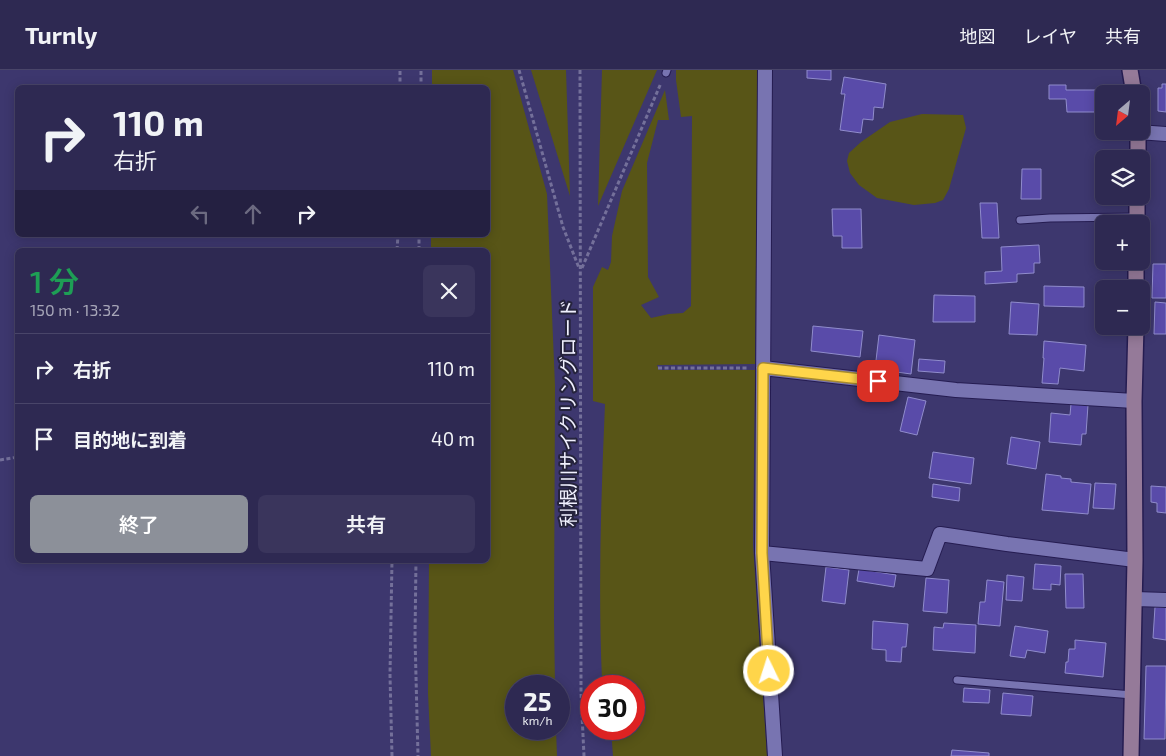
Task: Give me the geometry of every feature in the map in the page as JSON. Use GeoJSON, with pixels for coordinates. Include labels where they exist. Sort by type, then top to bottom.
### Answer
{"type":"FeatureCollection","features":[{"type":"Feature","properties":{"kind":"street"},"geometry":{"type":"LineString","coordinates":[[766,70],[762,553],[775,756]]}},
{"type":"Feature","properties":{"kind":"street"},"geometry":{"type":"LineString","coordinates":[[1130,70],[1132,85]]}},
{"type":"Feature","properties":{"kind":"street"},"geometry":{"type":"LineString","coordinates":[[1150,133],[1166,134]]}},
{"type":"Feature","properties":{"kind":"street"},"geometry":{"type":"LineString","coordinates":[[1131,756],[1135,599],[1134,401],[1136,335]]}},
{"type":"Feature","properties":{"kind":"street"},"geometry":{"type":"LineString","coordinates":[[763,368],[956,390],[1134,401]]}},
{"type":"Feature","properties":{"kind":"street"},"geometry":{"type":"LineString","coordinates":[[762,553],[927,569],[940,534],[1135,560]]}},
{"type":"Feature","properties":{"kind":"street"},"geometry":{"type":"LineString","coordinates":[[1135,599],[1166,600]]}},
{"type":"Feature","properties":{"kind":"lane"},"geometry":{"type":"LineString","coordinates":[[1020,220],[1050,218],[1095,219]]}},
{"type":"Feature","properties":{"kind":"lane"},"geometry":{"type":"LineString","coordinates":[[956,680],[1132,695]]}},
{"type":"Feature","properties":{"kind":"path"},"geometry":{"type":"LineString","coordinates":[[400,70],[400,85]]}},
{"type":"Feature","properties":{"kind":"path"},"geometry":{"type":"LineString","coordinates":[[421,70],[421,85]]}},
{"type":"Feature","properties":{"kind":"path"},"geometry":{"type":"LineString","coordinates":[[519,70],[563,227],[580,271]]}},
{"type":"Feature","properties":{"kind":"path","name":"利根川サイクリングロード"},"geometry":{"type":"LineString","coordinates":[[580,70],[581,693],[584,756]]}},
{"type":"Feature","properties":{"kind":"path"},"geometry":{"type":"LineString","coordinates":[[580,271],[667,72]]}},
{"type":"Feature","properties":{"kind":"path"},"geometry":{"type":"LineString","coordinates":[[658,368],[763,368]]}},
{"type":"Feature","properties":{"kind":"path"},"geometry":{"type":"LineString","coordinates":[[0,460],[15,458]]}},
{"type":"Feature","properties":{"kind":"path"},"geometry":{"type":"LineString","coordinates":[[392,563],[390,675],[392,756]]}},
{"type":"Feature","properties":{"kind":"path"},"geometry":{"type":"LineString","coordinates":[[416,563],[415,637],[418,756]]}},
{"type":"Feature","properties":{"kind":"shaded area"},"geometry":{"type":"Polygon","coordinates":[[[432,70],[513,70],[547,194],[555,386],[555,675],[505,675],[505,740],[556,740],[557,756],[431,756],[428,693],[429,563],[490,563],[490,248],[431,248],[431,237],[490,237],[490,85],[432,85],[432,70]]]}},
{"type":"Feature","properties":{"kind":"shaded area"},"geometry":{"type":"Polygon","coordinates":[[[531,70],[566,70],[570,196],[531,70]]]}},
{"type":"Feature","properties":{"kind":"shaded area"},"geometry":{"type":"Polygon","coordinates":[[[602,70],[657,70],[598,206],[602,70]]]}},
{"type":"Feature","properties":{"kind":"shaded area"},"geometry":{"type":"Polygon","coordinates":[[[676,70],[758,70],[755,364],[657,365],[659,370],[755,370],[753,545],[767,756],[613,756],[612,740],[645,740],[645,675],[602,675],[600,542],[605,404],[593,401],[593,287],[602,267],[608,270],[611,262],[612,236],[622,191],[665,90],[669,120],[658,120],[647,163],[648,277],[659,297],[641,305],[651,318],[683,313],[691,306],[692,116],[681,117],[676,70]]]}},
{"type":"Feature","properties":{"kind":"shaded area"},"geometry":{"type":"Polygon","coordinates":[[[922,114],[963,115],[966,128],[949,189],[943,200],[935,203],[914,205],[877,198],[859,185],[850,173],[847,161],[849,153],[861,142],[890,122],[922,114]]]}},
{"type":"Feature","properties":{"kind":"building"},"geometry":{"type":"Polygon","coordinates":[[[807,70],[831,70],[831,80],[807,78],[807,70]]]}},
{"type":"Feature","properties":{"kind":"building"},"geometry":{"type":"Polygon","coordinates":[[[844,77],[886,84],[883,108],[874,107],[873,120],[863,119],[861,133],[840,130],[845,94],[841,94],[844,77]]]}},
{"type":"Feature","properties":{"kind":"building"},"geometry":{"type":"Polygon","coordinates":[[[1162,84],[1166,84],[1166,112],[1158,111],[1158,88],[1162,88],[1162,84]]]}},
{"type":"Feature","properties":{"kind":"building"},"geometry":{"type":"Polygon","coordinates":[[[1049,85],[1066,85],[1066,90],[1095,90],[1095,112],[1067,112],[1066,99],[1049,99],[1049,85]]]}},
{"type":"Feature","properties":{"kind":"building"},"geometry":{"type":"Polygon","coordinates":[[[1022,169],[1041,169],[1041,199],[1021,199],[1022,169]]]}},
{"type":"Feature","properties":{"kind":"building"},"geometry":{"type":"Polygon","coordinates":[[[980,203],[997,203],[999,238],[982,238],[980,203]]]}},
{"type":"Feature","properties":{"kind":"building"},"geometry":{"type":"Polygon","coordinates":[[[832,209],[861,209],[862,248],[842,248],[842,236],[833,236],[832,209]]]}},
{"type":"Feature","properties":{"kind":"building"},"geometry":{"type":"Polygon","coordinates":[[[1039,245],[1040,263],[1034,263],[1034,273],[1017,274],[1017,282],[985,284],[985,272],[1002,271],[1001,247],[1039,245]]]}},
{"type":"Feature","properties":{"kind":"building"},"geometry":{"type":"Polygon","coordinates":[[[1153,264],[1166,264],[1166,298],[1152,298],[1153,264]]]}},
{"type":"Feature","properties":{"kind":"building"},"geometry":{"type":"Polygon","coordinates":[[[1044,286],[1084,287],[1084,307],[1044,306],[1044,286]]]}},
{"type":"Feature","properties":{"kind":"building"},"geometry":{"type":"Polygon","coordinates":[[[934,295],[975,296],[975,322],[933,322],[934,295]]]}},
{"type":"Feature","properties":{"kind":"building"},"geometry":{"type":"Polygon","coordinates":[[[1011,302],[1039,304],[1037,335],[1009,334],[1011,302]]]}},
{"type":"Feature","properties":{"kind":"building"},"geometry":{"type":"Polygon","coordinates":[[[1155,302],[1166,303],[1166,334],[1154,334],[1155,302]]]}},
{"type":"Feature","properties":{"kind":"building"},"geometry":{"type":"Polygon","coordinates":[[[813,326],[863,331],[860,357],[811,351],[813,326]]]}},
{"type":"Feature","properties":{"kind":"building"},"geometry":{"type":"Polygon","coordinates":[[[879,335],[915,340],[911,374],[875,369],[879,335]]]}},
{"type":"Feature","properties":{"kind":"building"},"geometry":{"type":"Polygon","coordinates":[[[1044,341],[1086,345],[1084,371],[1060,368],[1058,384],[1042,383],[1044,341]]]}},
{"type":"Feature","properties":{"kind":"building"},"geometry":{"type":"Polygon","coordinates":[[[919,359],[945,361],[944,373],[918,371],[919,359]]]}},
{"type":"Feature","properties":{"kind":"building"},"geometry":{"type":"Polygon","coordinates":[[[908,397],[926,401],[917,435],[900,431],[908,397]]]}},
{"type":"Feature","properties":{"kind":"building"},"geometry":{"type":"Polygon","coordinates":[[[1071,404],[1088,405],[1086,434],[1082,434],[1081,445],[1049,442],[1051,413],[1070,415],[1071,404]]]}},
{"type":"Feature","properties":{"kind":"building"},"geometry":{"type":"Polygon","coordinates":[[[1011,437],[1040,442],[1036,469],[1007,464],[1011,437]]]}},
{"type":"Feature","properties":{"kind":"building"},"geometry":{"type":"Polygon","coordinates":[[[933,452],[974,458],[971,484],[929,478],[933,452]]]}},
{"type":"Feature","properties":{"kind":"building"},"geometry":{"type":"Polygon","coordinates":[[[1046,474],[1071,479],[1071,482],[1091,484],[1088,514],[1042,510],[1046,474]]]}},
{"type":"Feature","properties":{"kind":"building"},"geometry":{"type":"Polygon","coordinates":[[[1095,483],[1116,484],[1114,509],[1093,508],[1095,483]]]}},
{"type":"Feature","properties":{"kind":"building"},"geometry":{"type":"Polygon","coordinates":[[[933,484],[960,488],[959,501],[932,497],[933,484]]]}},
{"type":"Feature","properties":{"kind":"building"},"geometry":{"type":"Polygon","coordinates":[[[1151,486],[1166,487],[1166,513],[1157,512],[1157,503],[1151,502],[1151,486]]]}},
{"type":"Feature","properties":{"kind":"building"},"geometry":{"type":"Polygon","coordinates":[[[1035,564],[1061,566],[1060,585],[1051,584],[1051,590],[1033,589],[1035,564]]]}},
{"type":"Feature","properties":{"kind":"building"},"geometry":{"type":"Polygon","coordinates":[[[826,567],[849,570],[845,604],[822,601],[826,567]]]}},
{"type":"Feature","properties":{"kind":"building"},"geometry":{"type":"Polygon","coordinates":[[[859,569],[896,575],[894,587],[857,581],[859,569]]]}},
{"type":"Feature","properties":{"kind":"building"},"geometry":{"type":"Polygon","coordinates":[[[1065,574],[1083,574],[1084,608],[1066,608],[1065,574]]]}},
{"type":"Feature","properties":{"kind":"building"},"geometry":{"type":"Polygon","coordinates":[[[1007,575],[1024,577],[1022,601],[1006,600],[1007,575]]]}},
{"type":"Feature","properties":{"kind":"building"},"geometry":{"type":"Polygon","coordinates":[[[926,578],[949,580],[947,613],[923,611],[926,578]]]}},
{"type":"Feature","properties":{"kind":"building"},"geometry":{"type":"Polygon","coordinates":[[[987,580],[1004,582],[1000,626],[978,624],[980,602],[985,602],[987,580]]]}},
{"type":"Feature","properties":{"kind":"building"},"geometry":{"type":"Polygon","coordinates":[[[1155,607],[1166,607],[1166,640],[1153,638],[1155,607]]]}},
{"type":"Feature","properties":{"kind":"building"},"geometry":{"type":"Polygon","coordinates":[[[873,621],[908,624],[906,647],[902,647],[901,662],[886,661],[886,650],[872,649],[873,621]]]}},
{"type":"Feature","properties":{"kind":"building"},"geometry":{"type":"Polygon","coordinates":[[[944,623],[976,625],[975,653],[933,650],[934,627],[943,628],[944,623]]]}},
{"type":"Feature","properties":{"kind":"building"},"geometry":{"type":"Polygon","coordinates":[[[1015,626],[1048,631],[1045,653],[1027,650],[1025,658],[1010,656],[1015,626]]]}},
{"type":"Feature","properties":{"kind":"building"},"geometry":{"type":"Polygon","coordinates":[[[1075,640],[1106,643],[1103,677],[1065,673],[1069,649],[1075,649],[1075,640]]]}},
{"type":"Feature","properties":{"kind":"building"},"geometry":{"type":"Polygon","coordinates":[[[1146,666],[1166,666],[1165,739],[1144,739],[1146,666]]]}},
{"type":"Feature","properties":{"kind":"building"},"geometry":{"type":"Polygon","coordinates":[[[964,688],[990,690],[989,703],[963,702],[964,688]]]}},
{"type":"Feature","properties":{"kind":"building"},"geometry":{"type":"Polygon","coordinates":[[[1003,693],[1033,696],[1031,716],[1001,714],[1003,693]]]}},
{"type":"Feature","properties":{"kind":"building"},"geometry":{"type":"Polygon","coordinates":[[[952,750],[989,753],[989,756],[951,756],[952,750]]]}},
{"type":"Feature","properties":{"kind":"route"},"geometry":{"type":"LineString","coordinates":[[769,671],[762,553],[763,368],[878,381]]}}]}
